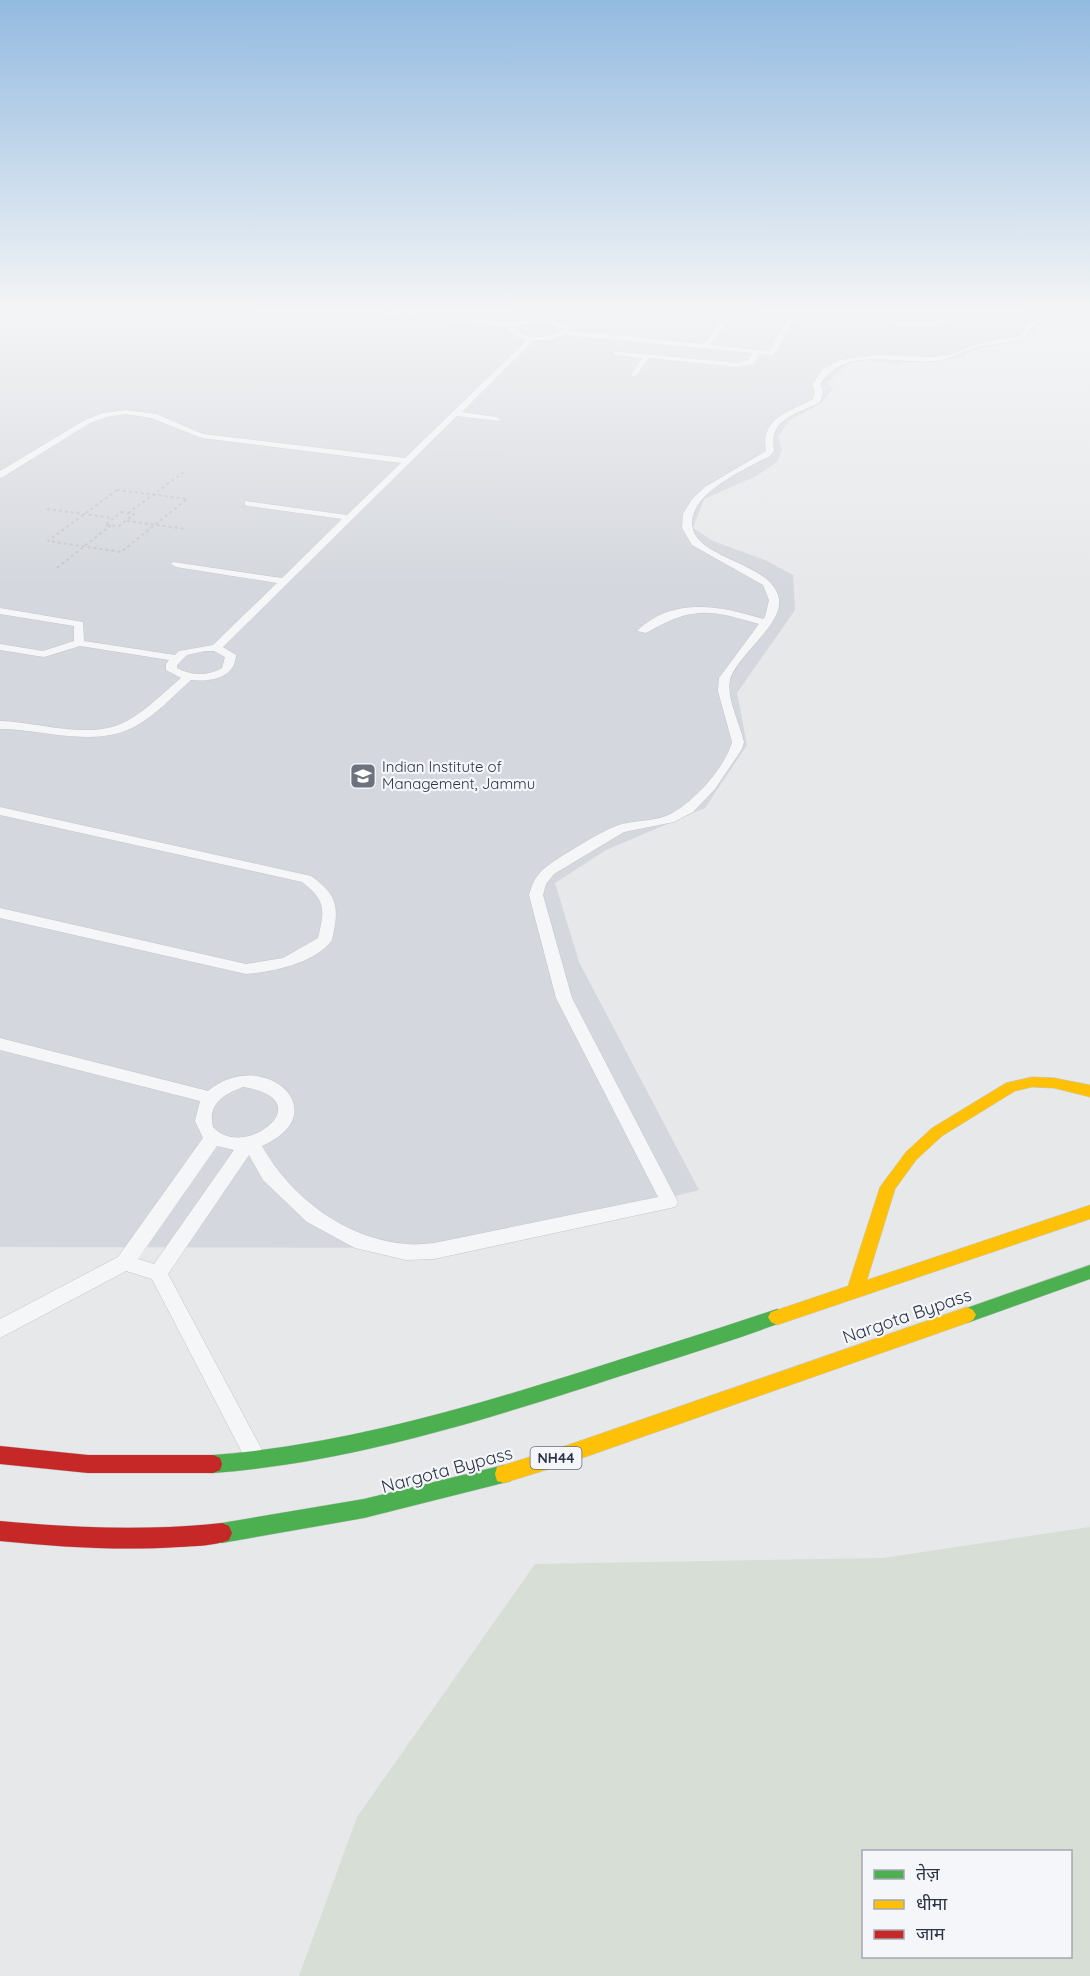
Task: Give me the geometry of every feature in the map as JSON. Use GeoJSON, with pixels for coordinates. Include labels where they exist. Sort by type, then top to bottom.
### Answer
{"type":"FeatureCollection","features":[{"type":"Feature","properties":{"kind":"main road"},"geometry":{"type":"LineString","coordinates":[[855,1290],[888,1187],[911,1156],[937,1132],[1011,1087],[1032,1082],[1054,1083],[1090,1091]]}},
{"type":"Feature","properties":{"kind":"main road"},"geometry":{"type":"LineString","coordinates":[[0,1455],[34,1460],[126,1464],[214,1464],[355,1445],[426,1427],[634,1363],[1090,1212]]}},
{"type":"Feature","properties":{"kind":"main road","name":"Nargota Bypass"},"geometry":{"type":"LineString","coordinates":[[0,1531],[89,1540],[189,1537],[298,1524],[386,1505],[484,1481],[568,1454],[1090,1272]]}},
{"type":"Feature","properties":{"kind":"lane"},"geometry":{"type":"LineString","coordinates":[[216,648],[471,400]]}},
{"type":"Feature","properties":{"kind":"lane"},"geometry":{"type":"LineString","coordinates":[[249,1144],[269,1175],[313,1217],[355,1240],[405,1251],[434,1251],[669,1202],[564,998],[536,895],[539,883],[549,872],[620,829],[679,815],[711,786],[731,757],[738,742],[726,704],[725,678],[770,617],[774,600],[767,583],[695,543],[687,534],[686,524],[693,503],[701,494],[767,454],[770,451],[768,434],[771,429],[780,421],[817,400]]}},
{"type":"Feature","properties":{"kind":"lane"},"geometry":{"type":"LineString","coordinates":[[0,475],[85,422],[104,415],[129,412],[154,416],[188,433],[202,436],[408,461]]}},
{"type":"Feature","properties":{"kind":"lane"},"geometry":{"type":"LineString","coordinates":[[457,414],[496,419]]}},
{"type":"Feature","properties":{"kind":"lane"},"geometry":{"type":"LineString","coordinates":[[248,503],[351,518]]}},
{"type":"Feature","properties":{"kind":"lane"},"geometry":{"type":"LineString","coordinates":[[176,564],[285,581]]}},
{"type":"Feature","properties":{"kind":"lane"},"geometry":{"type":"LineString","coordinates":[[642,631],[666,616],[704,608],[720,609],[766,623]]}},
{"type":"Feature","properties":{"kind":"lane"},"geometry":{"type":"LineString","coordinates":[[0,611],[79,624],[79,643]]}},
{"type":"Feature","properties":{"kind":"lane"},"geometry":{"type":"LineString","coordinates":[[0,647],[44,654],[79,643],[175,658]]}},
{"type":"Feature","properties":{"kind":"lane"},"geometry":{"type":"LineString","coordinates":[[216,648],[231,655],[232,661],[229,667],[211,676],[187,678],[172,670],[171,664],[175,658],[193,649],[216,648]]}},
{"type":"Feature","properties":{"kind":"lane"},"geometry":{"type":"LineString","coordinates":[[0,725],[86,733],[115,732],[131,724],[187,678]]}},
{"type":"Feature","properties":{"kind":"lane"},"geometry":{"type":"LineString","coordinates":[[0,811],[306,879],[324,891],[331,913],[324,940],[298,958],[273,968],[246,969],[0,913]]}},
{"type":"Feature","properties":{"kind":"lane"},"geometry":{"type":"LineString","coordinates":[[0,1044],[210,1098]]}},
{"type":"Feature","properties":{"kind":"lane"},"geometry":{"type":"LineString","coordinates":[[243,1081],[261,1081],[277,1087],[286,1098],[287,1112],[280,1126],[266,1138],[249,1144],[228,1144],[213,1138],[204,1126],[203,1112],[210,1098],[225,1087],[243,1081]]}},
{"type":"Feature","properties":{"kind":"lane"},"geometry":{"type":"LineString","coordinates":[[0,1329],[125,1263],[213,1138]]}},
{"type":"Feature","properties":{"kind":"lane"},"geometry":{"type":"LineString","coordinates":[[158,1273],[249,1144]]}},
{"type":"Feature","properties":{"kind":"lane"},"geometry":{"type":"LineString","coordinates":[[125,1263],[158,1273],[257,1460]]}},
{"type":"Feature","properties":{"kind":"path"},"geometry":{"type":"LineString","coordinates":[[128,513],[184,472]]}},
{"type":"Feature","properties":{"kind":"path"},"geometry":{"type":"LineString","coordinates":[[117,490],[153,495],[186,499],[121,552],[48,541],[117,490]]}},
{"type":"Feature","properties":{"kind":"path"},"geometry":{"type":"LineString","coordinates":[[48,509],[113,518]]}},
{"type":"Feature","properties":{"kind":"path"},"geometry":{"type":"LineString","coordinates":[[121,512],[128,513],[134,514],[119,526],[105,525],[121,512]]}},
{"type":"Feature","properties":{"kind":"path"},"geometry":{"type":"LineString","coordinates":[[126,521],[186,529]]}},
{"type":"Feature","properties":{"kind":"path"},"geometry":{"type":"LineString","coordinates":[[57,568],[111,525]]}},
{"type":"Feature","properties":{"kind":"shaded area","name":"Indian Institute of Management, Jammu"},"geometry":{"type":"Polygon","coordinates":[[[0,400],[823,400],[789,421],[778,437],[782,450],[777,462],[756,476],[704,499],[693,528],[713,541],[765,560],[793,575],[795,610],[737,693],[747,745],[705,808],[606,850],[555,883],[579,962],[699,1190],[528,1233],[430,1248],[0,1247],[0,400]]]}},
{"type":"Feature","properties":{"kind":"shaded area"},"geometry":{"type":"Polygon","coordinates":[[[1090,1527],[1090,1976],[299,1976],[357,1817],[535,1564],[883,1558],[1090,1527]]]}},
{"type":"Feature","properties":{"kind":"traffic: fast"},"geometry":{"type":"LineString","coordinates":[[967,1315],[1090,1272]]}},
{"type":"Feature","properties":{"kind":"traffic: fast"},"geometry":{"type":"LineString","coordinates":[[213,1464],[299,1455],[384,1438],[551,1390],[777,1317]]}},
{"type":"Feature","properties":{"kind":"traffic: fast"},"geometry":{"type":"LineString","coordinates":[[222,1533],[364,1509],[504,1474]]}},
{"type":"Feature","properties":{"kind":"traffic: slow"},"geometry":{"type":"LineString","coordinates":[[855,1290],[888,1187],[911,1156],[937,1132],[1011,1087],[1032,1082],[1054,1083],[1090,1091]]}},
{"type":"Feature","properties":{"kind":"traffic: slow"},"geometry":{"type":"LineString","coordinates":[[777,1317],[1090,1212]]}},
{"type":"Feature","properties":{"kind":"traffic: slow"},"geometry":{"type":"LineString","coordinates":[[504,1474],[568,1454],[967,1315]]}},
{"type":"Feature","properties":{"kind":"traffic: jam"},"geometry":{"type":"LineString","coordinates":[[0,1455],[88,1464],[213,1464]]}},
{"type":"Feature","properties":{"kind":"traffic: jam"},"geometry":{"type":"LineString","coordinates":[[0,1531],[111,1539],[166,1538],[222,1533]]}},
{"type":"Feature","properties":{"kind":"place","name":"Indian Institute of Management, Jammu"},"geometry":{"type":"Point","coordinates":[363,776]}}]}
